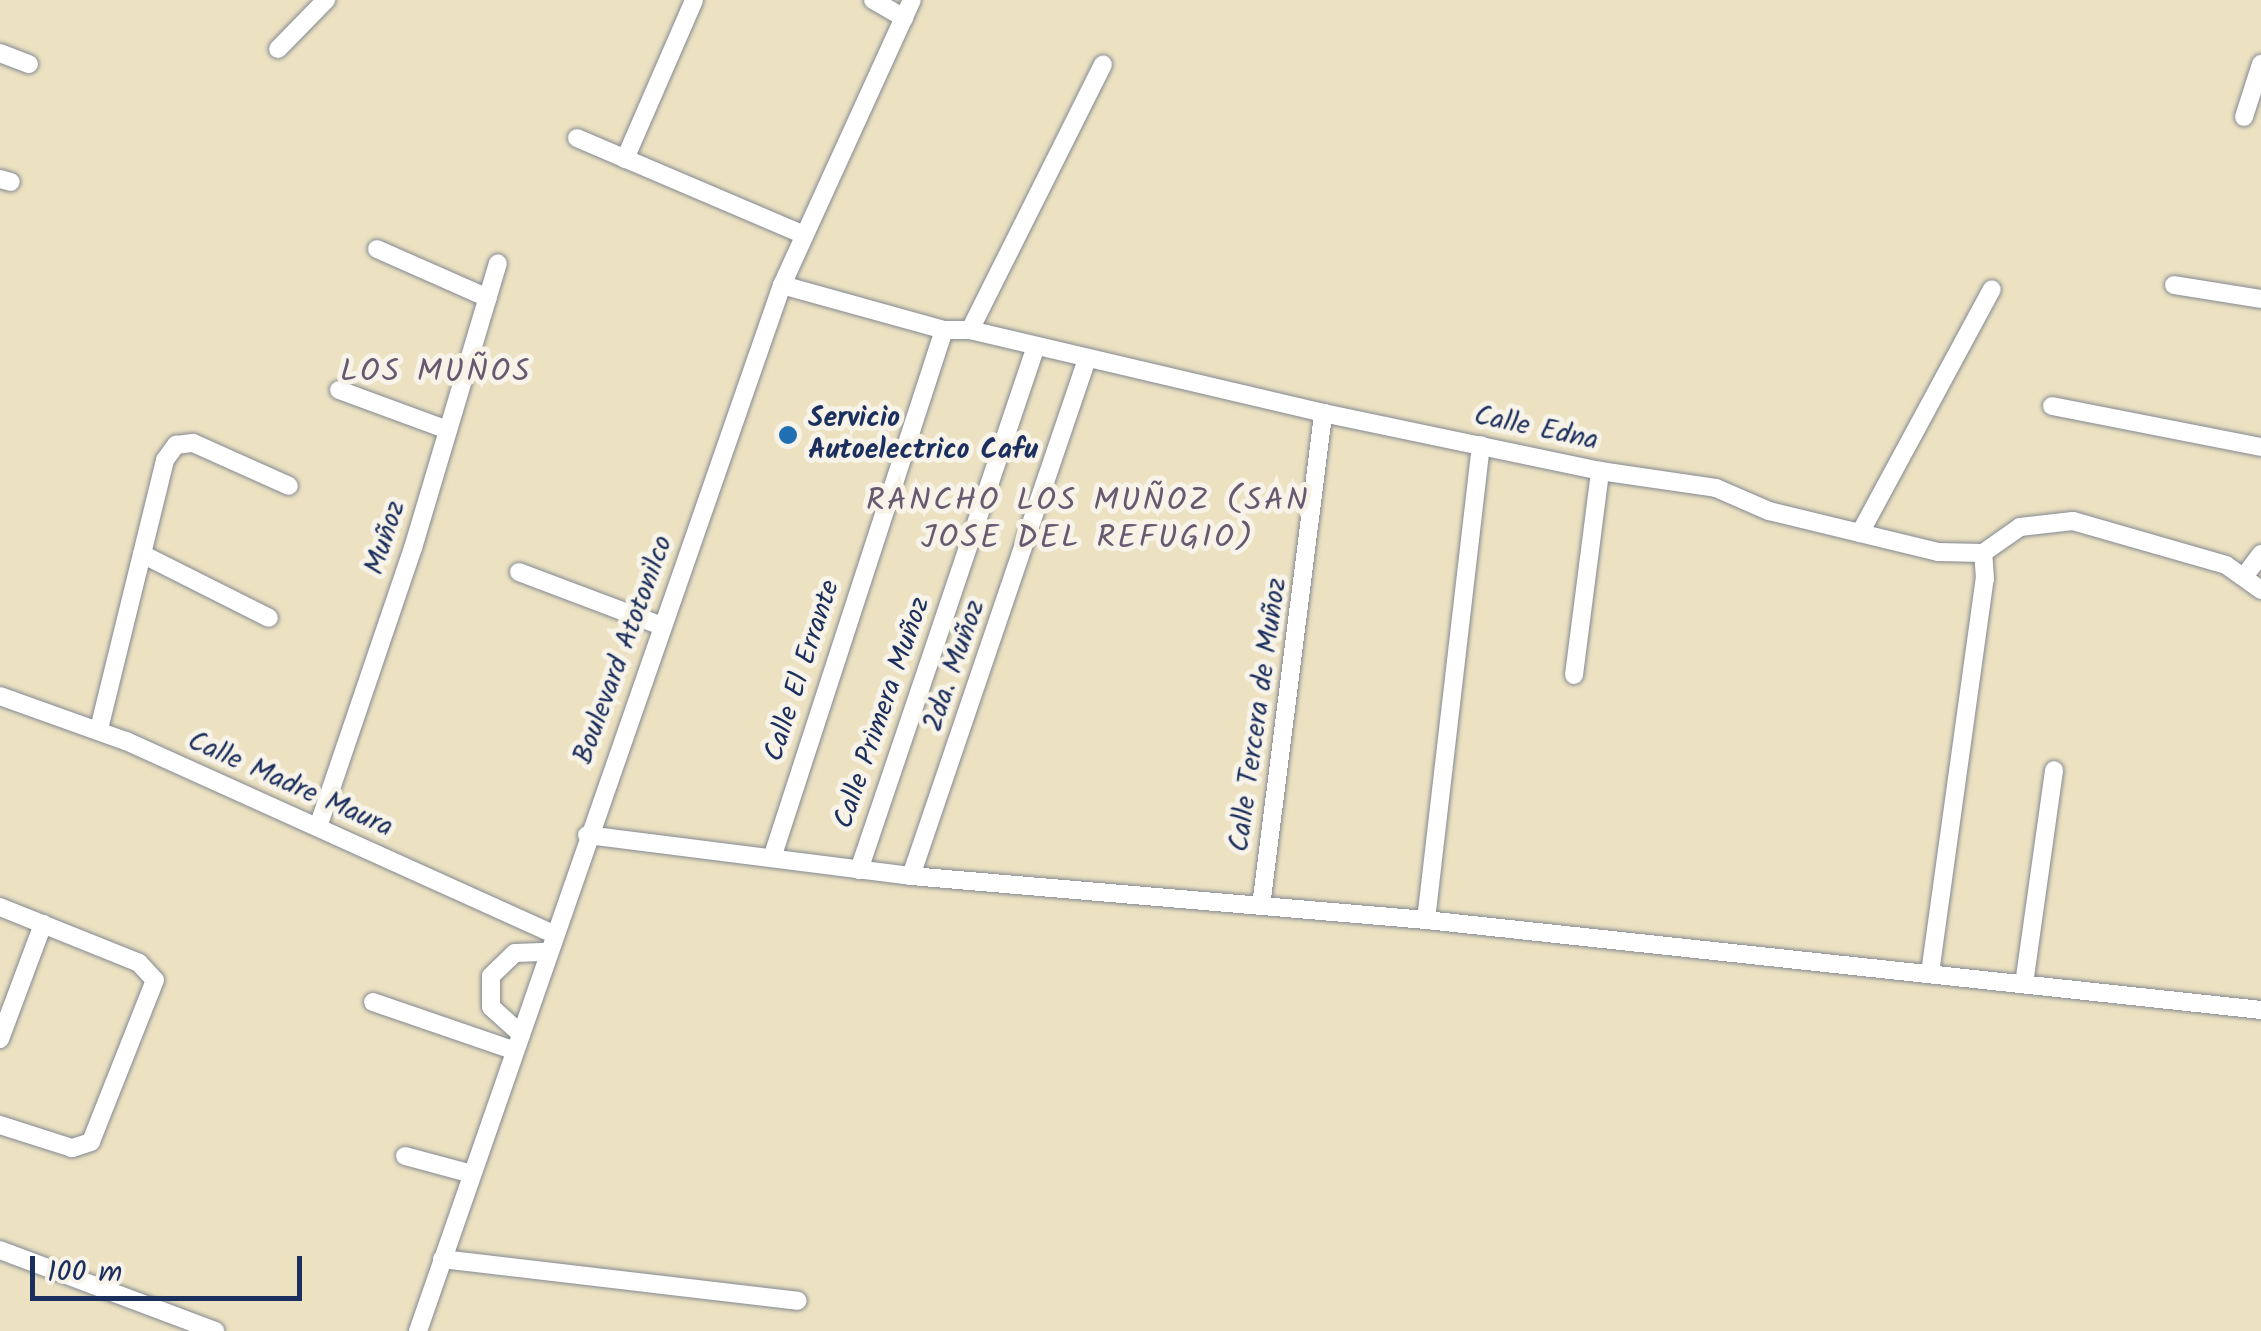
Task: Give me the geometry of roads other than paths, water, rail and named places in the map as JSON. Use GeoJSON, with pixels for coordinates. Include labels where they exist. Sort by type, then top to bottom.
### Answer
{"type":"FeatureCollection","features":[{"type":"Feature","properties":{"kind":"street"},"geometry":{"type":"LineString","coordinates":[[278,49],[326,0]]}},
{"type":"Feature","properties":{"kind":"street"},"geometry":{"type":"LineString","coordinates":[[625,159],[694,0]]}},
{"type":"Feature","properties":{"kind":"street"},"geometry":{"type":"LineString","coordinates":[[873,0],[904,18]]}},
{"type":"Feature","properties":{"kind":"street","name":"Boulevard Atotonilco"},"geometry":{"type":"LineString","coordinates":[[418,1331],[587,835],[782,285],[912,0]]}},
{"type":"Feature","properties":{"kind":"street"},"geometry":{"type":"LineString","coordinates":[[0,53],[29,64]]}},
{"type":"Feature","properties":{"kind":"street"},"geometry":{"type":"LineString","coordinates":[[970,330],[1103,64]]}},
{"type":"Feature","properties":{"kind":"street"},"geometry":{"type":"LineString","coordinates":[[2244,117],[2261,64]]}},
{"type":"Feature","properties":{"kind":"street"},"geometry":{"type":"LineString","coordinates":[[577,138],[804,235]]}},
{"type":"Feature","properties":{"kind":"street"},"geometry":{"type":"LineString","coordinates":[[377,249],[488,298]]}},
{"type":"Feature","properties":{"kind":"street","name":"Muñoz"},"geometry":{"type":"LineString","coordinates":[[318,827],[448,430],[498,263]]}},
{"type":"Feature","properties":{"kind":"street","name":"Calle Edna"},"geometry":{"type":"LineString","coordinates":[[782,285],[944,330],[970,330],[1323,413],[1600,471],[1716,488],[1769,511],[1938,552],[1983,553]]}},
{"type":"Feature","properties":{"kind":"street"},"geometry":{"type":"LineString","coordinates":[[2174,286],[2261,300]]}},
{"type":"Feature","properties":{"kind":"street"},"geometry":{"type":"LineString","coordinates":[[1860,533],[1992,288]]}},
{"type":"Feature","properties":{"kind":"street","name":"Calle El Errante"},"geometry":{"type":"LineString","coordinates":[[772,858],[944,330]]}},
{"type":"Feature","properties":{"kind":"street","name":"Calle Primera Muñoz"},"geometry":{"type":"LineString","coordinates":[[859,870],[1036,346]]}},
{"type":"Feature","properties":{"kind":"street","name":"2da. Muñoz"},"geometry":{"type":"LineString","coordinates":[[911,876],[1088,359]]}},
{"type":"Feature","properties":{"kind":"street"},"geometry":{"type":"LineString","coordinates":[[339,390],[448,430]]}},
{"type":"Feature","properties":{"kind":"street"},"geometry":{"type":"LineString","coordinates":[[2052,406],[2261,447]]}},
{"type":"Feature","properties":{"kind":"street","name":"Calle Tercera de Muñoz"},"geometry":{"type":"LineString","coordinates":[[1261,906],[1323,413]]}},
{"type":"Feature","properties":{"kind":"street"},"geometry":{"type":"LineString","coordinates":[[99,729],[165,460],[176,446],[193,443],[288,486]]}},
{"type":"Feature","properties":{"kind":"street"},"geometry":{"type":"LineString","coordinates":[[1426,920],[1481,445]]}},
{"type":"Feature","properties":{"kind":"street"},"geometry":{"type":"LineString","coordinates":[[1574,676],[1600,471]]}},
{"type":"Feature","properties":{"kind":"street"},"geometry":{"type":"LineString","coordinates":[[1930,973],[1985,578],[1983,553],[2020,527],[2073,521],[2246,574],[2261,590]]}},
{"type":"Feature","properties":{"kind":"street"},"geometry":{"type":"LineString","coordinates":[[142,554],[269,618]]}},
{"type":"Feature","properties":{"kind":"street"},"geometry":{"type":"LineString","coordinates":[[2246,574],[2261,554]]}},
{"type":"Feature","properties":{"kind":"street"},"geometry":{"type":"LineString","coordinates":[[519,572],[662,626]]}},
{"type":"Feature","properties":{"kind":"street","name":"Calle Madre Maura"},"geometry":{"type":"LineString","coordinates":[[0,696],[99,729],[554,934]]}},
{"type":"Feature","properties":{"kind":"street"},"geometry":{"type":"LineString","coordinates":[[2024,984],[2054,770]]}},
{"type":"Feature","properties":{"kind":"street"},"geometry":{"type":"LineString","coordinates":[[587,835],[911,876],[1426,920],[2261,1010]]}},
{"type":"Feature","properties":{"kind":"street"},"geometry":{"type":"LineString","coordinates":[[0,907],[139,963],[153,974],[155,988],[90,1142],[72,1148],[0,1125]]}},
{"type":"Feature","properties":{"kind":"street"},"geometry":{"type":"LineString","coordinates":[[0,1039],[43,924]]}},
{"type":"Feature","properties":{"kind":"street"},"geometry":{"type":"LineString","coordinates":[[518,1042],[490,1007],[490,976],[514,953],[548,952]]}},
{"type":"Feature","properties":{"kind":"street"},"geometry":{"type":"LineString","coordinates":[[373,1002],[518,1042]]}},
{"type":"Feature","properties":{"kind":"street"},"geometry":{"type":"LineString","coordinates":[[405,1156],[472,1174]]}},
{"type":"Feature","properties":{"kind":"street"},"geometry":{"type":"LineString","coordinates":[[0,1250],[215,1331]]}},
{"type":"Feature","properties":{"kind":"street"},"geometry":{"type":"LineString","coordinates":[[442,1259],[798,1301]]}},
{"type":"Feature","properties":{"kind":"place","name":"Servicio Autoelectrico Cafu"},"geometry":{"type":"Point","coordinates":[788,435]}},
{"type":"Feature","properties":{"kind":"district","name":"LOS MUÑOS"},"geometry":{"type":"Point","coordinates":[436,373]}},
{"type":"Feature","properties":{"kind":"district","name":"RANCHO LOS MUÑOZ (SAN JOSE DEL REFUGIO)"},"geometry":{"type":"Point","coordinates":[1088,522]}}]}
